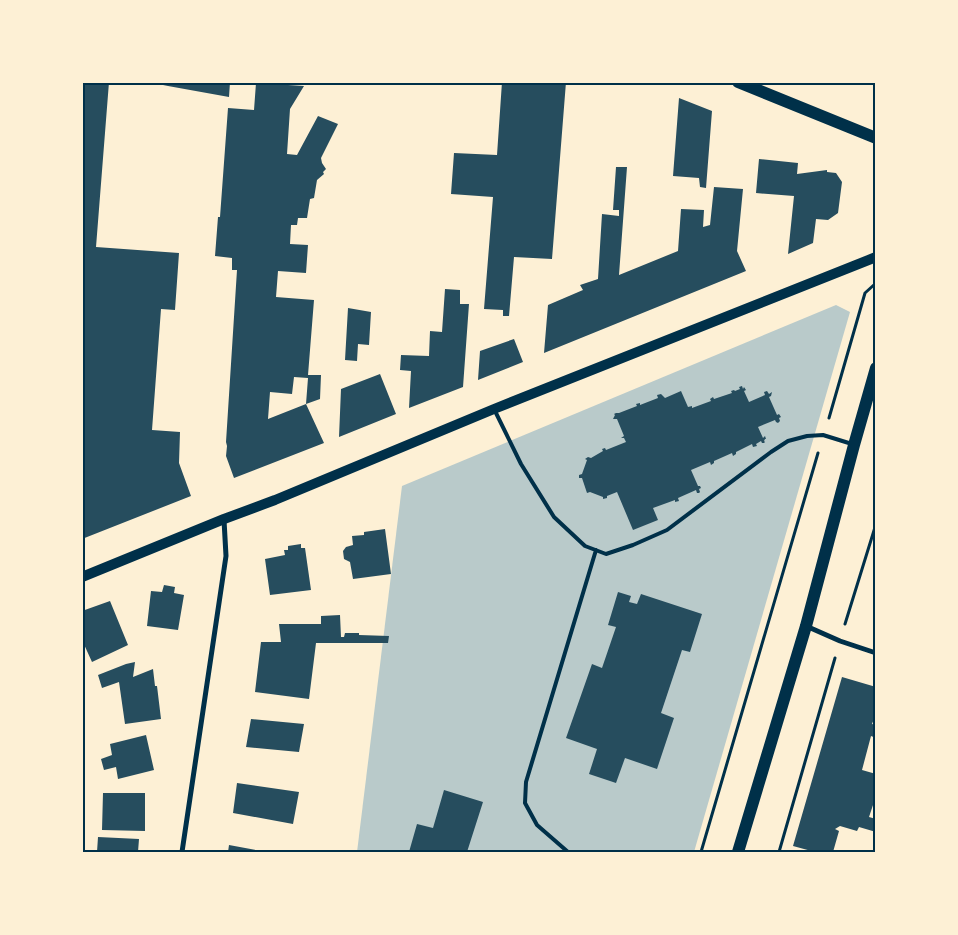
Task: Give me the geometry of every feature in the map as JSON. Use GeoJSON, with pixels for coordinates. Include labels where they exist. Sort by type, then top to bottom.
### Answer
{"type":"FeatureCollection","features":[{"type":"Feature","properties":{"kind":"main road"},"geometry":{"type":"LineString","coordinates":[[738,82],[876,138]]}},
{"type":"Feature","properties":{"kind":"main road"},"geometry":{"type":"LineString","coordinates":[[82,577],[275,500],[494,409],[876,257]]}},
{"type":"Feature","properties":{"kind":"main road"},"geometry":{"type":"LineString","coordinates":[[738,852],[806,626],[876,368]]}},
{"type":"Feature","properties":{"kind":"street"},"geometry":{"type":"LineString","coordinates":[[182,852],[226,556],[224,519]]}},
{"type":"Feature","properties":{"kind":"street"},"geometry":{"type":"LineString","coordinates":[[806,626],[840,641],[876,653]]}},
{"type":"Feature","properties":{"kind":"lane"},"geometry":{"type":"LineString","coordinates":[[494,409],[521,464],[554,517],[585,546],[606,554],[633,545],[667,530],[788,441],[806,436],[823,436],[854,445]]}},
{"type":"Feature","properties":{"kind":"lane"},"geometry":{"type":"LineString","coordinates":[[568,852],[537,825],[525,803],[526,782],[596,550]]}},
{"type":"Feature","properties":{"kind":"path"},"geometry":{"type":"LineString","coordinates":[[701,852],[865,293],[876,283]]}},
{"type":"Feature","properties":{"kind":"path"},"geometry":{"type":"LineString","coordinates":[[779,852],[876,524]]}},
{"type":"Feature","properties":{"kind":"shaded area"},"geometry":{"type":"Polygon","coordinates":[[[836,305],[850,312],[694,852],[357,852],[402,486],[836,305]]]}},
{"type":"Feature","properties":{"kind":"building"},"geometry":{"type":"Polygon","coordinates":[[[82,82],[109,82],[96,247],[179,253],[175,310],[161,309],[152,430],[180,432],[179,463],[191,496],[82,539],[82,82]]]}},
{"type":"Feature","properties":{"kind":"building"},"geometry":{"type":"Polygon","coordinates":[[[159,82],[230,82],[229,97],[163,85],[159,82]]]}},
{"type":"Feature","properties":{"kind":"building"},"geometry":{"type":"Polygon","coordinates":[[[502,82],[566,82],[552,259],[514,257],[509,316],[503,316],[503,310],[484,309],[493,197],[451,194],[454,153],[497,155],[502,82]]]}},
{"type":"Feature","properties":{"kind":"building"},"geometry":{"type":"Polygon","coordinates":[[[256,83],[304,86],[290,109],[287,154],[297,155],[318,116],[338,124],[321,158],[326,169],[323,172],[324,174],[317,180],[314,198],[310,199],[307,218],[298,218],[297,225],[291,225],[290,244],[308,245],[306,273],[278,271],[276,297],[314,300],[308,375],[321,375],[320,399],[306,404],[324,443],[234,478],[226,456],[226,442],[237,270],[232,270],[232,258],[215,256],[218,217],[220,217],[228,108],[254,110],[256,83]],[[294,377],[292,394],[270,392],[268,419],[306,404],[308,378],[294,377]]]}},
{"type":"Feature","properties":{"kind":"building"},"geometry":{"type":"Polygon","coordinates":[[[679,98],[712,111],[706,188],[700,187],[699,178],[673,176],[679,98]]]}},
{"type":"Feature","properties":{"kind":"building"},"geometry":{"type":"Polygon","coordinates":[[[759,159],[798,163],[797,174],[827,170],[827,172],[836,173],[842,182],[838,213],[828,220],[816,219],[813,243],[788,254],[794,196],[756,193],[759,159]]]}},
{"type":"Feature","properties":{"kind":"building"},"geometry":{"type":"Polygon","coordinates":[[[616,167],[627,167],[619,275],[678,251],[681,209],[704,210],[703,227],[710,225],[714,187],[743,189],[737,251],[746,271],[544,353],[548,305],[583,290],[580,285],[598,279],[602,214],[619,216],[619,210],[613,210],[616,167]]]}},
{"type":"Feature","properties":{"kind":"building"},"geometry":{"type":"Polygon","coordinates":[[[445,289],[460,290],[460,304],[469,304],[463,387],[409,408],[411,371],[400,370],[401,355],[429,356],[430,331],[442,332],[445,289]]]}},
{"type":"Feature","properties":{"kind":"building"},"geometry":{"type":"Polygon","coordinates":[[[348,308],[371,312],[369,345],[358,344],[357,361],[345,360],[348,308]]]}},
{"type":"Feature","properties":{"kind":"building"},"geometry":{"type":"Polygon","coordinates":[[[514,339],[523,362],[478,380],[480,351],[514,339]]]}},
{"type":"Feature","properties":{"kind":"building"},"geometry":{"type":"Polygon","coordinates":[[[380,374],[396,414],[339,437],[341,389],[380,374]]]}},
{"type":"Feature","properties":{"kind":"building"},"geometry":{"type":"Polygon","coordinates":[[[742,386],[746,390],[744,391],[749,402],[765,395],[764,392],[767,391],[769,394],[772,392],[769,397],[777,415],[779,414],[781,417],[779,418],[780,421],[778,423],[775,420],[758,427],[763,438],[765,436],[764,443],[761,441],[756,444],[757,446],[753,447],[752,444],[736,452],[733,456],[732,453],[714,461],[711,465],[710,462],[691,470],[698,486],[701,488],[699,493],[696,490],[678,498],[679,501],[675,502],[675,500],[653,508],[658,520],[633,530],[617,492],[603,499],[603,497],[590,492],[587,493],[582,478],[579,478],[587,460],[585,459],[591,458],[603,451],[602,449],[605,448],[606,450],[626,442],[624,438],[621,438],[624,436],[617,419],[613,419],[614,414],[637,406],[636,404],[640,403],[640,405],[658,398],[657,395],[661,394],[665,398],[681,391],[688,407],[692,406],[692,408],[711,401],[710,399],[713,397],[714,399],[732,393],[731,391],[740,389],[739,387],[742,386]]]}},
{"type":"Feature","properties":{"kind":"building"},"geometry":{"type":"Polygon","coordinates":[[[385,529],[391,574],[353,579],[350,562],[344,559],[343,551],[346,547],[353,545],[352,536],[364,535],[364,532],[385,529]]]}},
{"type":"Feature","properties":{"kind":"building"},"geometry":{"type":"Polygon","coordinates":[[[301,544],[301,548],[305,548],[311,590],[270,595],[265,559],[285,555],[284,550],[288,550],[288,546],[301,544]]]}},
{"type":"Feature","properties":{"kind":"building"},"geometry":{"type":"Polygon","coordinates":[[[164,585],[175,587],[174,593],[184,595],[178,630],[147,626],[151,591],[162,592],[164,585]]]}},
{"type":"Feature","properties":{"kind":"building"},"geometry":{"type":"Polygon","coordinates":[[[618,592],[631,596],[629,602],[637,604],[641,594],[702,614],[690,652],[682,650],[661,713],[674,718],[657,769],[625,758],[616,783],[589,774],[597,749],[566,738],[592,664],[602,668],[616,627],[608,625],[618,592]]]}},
{"type":"Feature","properties":{"kind":"building"},"geometry":{"type":"Polygon","coordinates":[[[110,601],[128,645],[92,662],[82,640],[82,611],[110,601]]]}},
{"type":"Feature","properties":{"kind":"building"},"geometry":{"type":"Polygon","coordinates":[[[340,615],[341,637],[344,637],[345,633],[389,636],[388,643],[316,643],[309,699],[255,692],[261,642],[281,642],[279,624],[321,624],[321,616],[340,615]]]}},
{"type":"Feature","properties":{"kind":"building"},"geometry":{"type":"Polygon","coordinates":[[[135,662],[133,677],[153,669],[161,719],[125,724],[119,682],[102,688],[98,675],[135,662]]]}},
{"type":"Feature","properties":{"kind":"building"},"geometry":{"type":"Polygon","coordinates":[[[842,677],[876,687],[876,714],[872,724],[876,725],[876,738],[871,736],[862,770],[876,774],[876,796],[869,817],[876,819],[876,832],[859,827],[857,831],[840,826],[835,829],[839,831],[833,852],[815,852],[793,846],[842,677]]]}},
{"type":"Feature","properties":{"kind":"building"},"geometry":{"type":"Polygon","coordinates":[[[251,719],[304,724],[299,752],[246,747],[251,719]]]}},
{"type":"Feature","properties":{"kind":"building"},"geometry":{"type":"Polygon","coordinates":[[[146,735],[154,770],[118,779],[116,767],[104,770],[101,759],[112,755],[110,744],[146,735]]]}},
{"type":"Feature","properties":{"kind":"building"},"geometry":{"type":"Polygon","coordinates":[[[237,783],[299,792],[293,824],[233,813],[237,783]]]}},
{"type":"Feature","properties":{"kind":"building"},"geometry":{"type":"Polygon","coordinates":[[[444,790],[483,802],[467,852],[409,852],[417,824],[433,828],[444,790]]]}},
{"type":"Feature","properties":{"kind":"building"},"geometry":{"type":"Polygon","coordinates":[[[103,793],[145,793],[145,831],[102,830],[103,793]]]}},
{"type":"Feature","properties":{"kind":"building"},"geometry":{"type":"Polygon","coordinates":[[[98,837],[139,839],[138,852],[97,852],[98,837]]]}},
{"type":"Feature","properties":{"kind":"building"},"geometry":{"type":"Polygon","coordinates":[[[229,845],[266,852],[228,852],[229,845]]]}}]}
